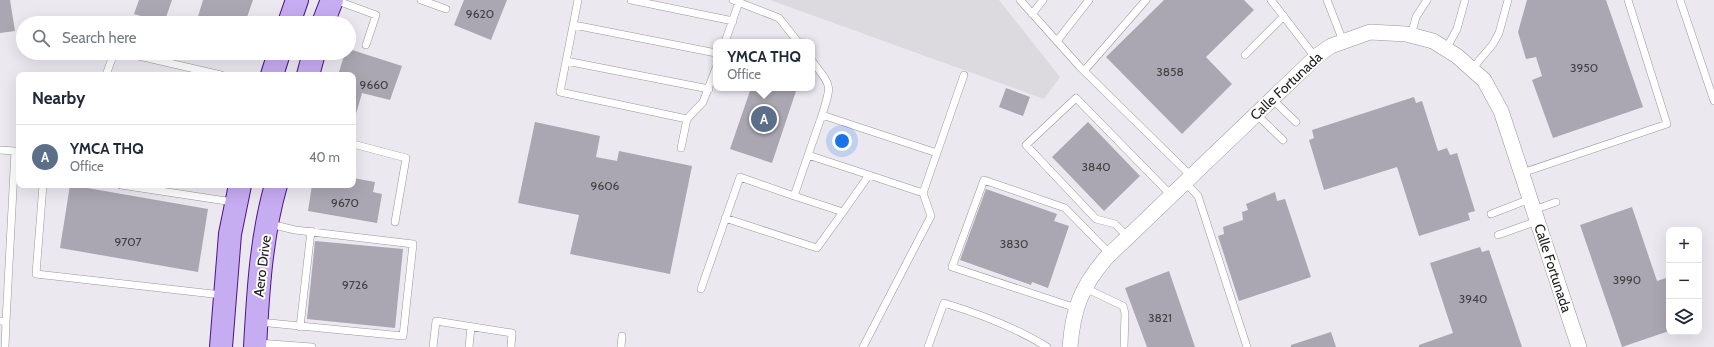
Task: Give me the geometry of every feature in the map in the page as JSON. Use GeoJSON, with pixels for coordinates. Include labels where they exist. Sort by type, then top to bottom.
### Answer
{"type":"FeatureCollection","features":[{"type":"Feature","properties":{"kind":"main road"},"geometry":{"type":"LineString","coordinates":[[291,16],[297,0]]}},
{"type":"Feature","properties":{"kind":"main road"},"geometry":{"type":"LineString","coordinates":[[326,16],[332,0]]}},
{"type":"Feature","properties":{"kind":"main road"},"geometry":{"type":"LineString","coordinates":[[273,72],[277,60]]}},
{"type":"Feature","properties":{"kind":"main road"},"geometry":{"type":"LineString","coordinates":[[309,72],[312,60]]}},
{"type":"Feature","properties":{"kind":"main road","name":"Aero Drive"},"geometry":{"type":"LineString","coordinates":[[256,337],[264,244],[275,188]]}},
{"type":"Feature","properties":{"kind":"main road"},"geometry":{"type":"LineString","coordinates":[[221,347],[230,234],[238,194]]}},
{"type":"Feature","properties":{"kind":"street","name":"Calle Fortunada"},"geometry":{"type":"LineString","coordinates":[[1070,347],[1072,324],[1076,308],[1091,276],[1110,254],[1315,57],[1331,46],[1370,32],[1411,36],[1433,41],[1457,56],[1484,80],[1501,111],[1579,347]]}},
{"type":"Feature","properties":{"kind":"lane"},"geometry":{"type":"LineString","coordinates":[[335,0],[376,15],[366,45]]}},
{"type":"Feature","properties":{"kind":"lane"},"geometry":{"type":"LineString","coordinates":[[421,0],[446,9]]}},
{"type":"Feature","properties":{"kind":"lane"},"geometry":{"type":"LineString","coordinates":[[578,0],[560,92],[687,119]]}},
{"type":"Feature","properties":{"kind":"lane"},"geometry":{"type":"LineString","coordinates":[[631,0],[733,21]]}},
{"type":"Feature","properties":{"kind":"lane"},"geometry":{"type":"LineString","coordinates":[[1020,0],[1084,71],[1188,179],[1198,196],[1247,347]]}},
{"type":"Feature","properties":{"kind":"lane"},"geometry":{"type":"LineString","coordinates":[[1032,14],[1043,0]]}},
{"type":"Feature","properties":{"kind":"lane"},"geometry":{"type":"LineString","coordinates":[[1057,41],[1089,0]]}},
{"type":"Feature","properties":{"kind":"lane"},"geometry":{"type":"LineString","coordinates":[[1084,71],[1146,0]]}},
{"type":"Feature","properties":{"kind":"lane"},"geometry":{"type":"LineString","coordinates":[[1271,0],[1315,57]]}},
{"type":"Feature","properties":{"kind":"lane"},"geometry":{"type":"LineString","coordinates":[[1327,0],[1343,41]]}},
{"type":"Feature","properties":{"kind":"lane"},"geometry":{"type":"LineString","coordinates":[[1411,36],[1416,17],[1427,0]]}},
{"type":"Feature","properties":{"kind":"lane"},"geometry":{"type":"LineString","coordinates":[[1446,49],[1457,29],[1465,0]]}},
{"type":"Feature","properties":{"kind":"lane"},"geometry":{"type":"LineString","coordinates":[[1472,69],[1493,44],[1499,32],[1508,0]]}},
{"type":"Feature","properties":{"kind":"lane"},"geometry":{"type":"LineString","coordinates":[[1522,173],[1667,124],[1628,0]]}},
{"type":"Feature","properties":{"kind":"lane"},"geometry":{"type":"LineString","coordinates":[[1680,0],[1714,101]]}},
{"type":"Feature","properties":{"kind":"lane"},"geometry":{"type":"LineString","coordinates":[[726,39],[733,21],[736,1],[779,18],[796,39]]}},
{"type":"Feature","properties":{"kind":"lane"},"geometry":{"type":"LineString","coordinates":[[1245,55],[1284,16]]}},
{"type":"Feature","properties":{"kind":"lane"},"geometry":{"type":"LineString","coordinates":[[574,25],[713,52]]}},
{"type":"Feature","properties":{"kind":"lane"},"geometry":{"type":"LineString","coordinates":[[107,72],[111,60]]}},
{"type":"Feature","properties":{"kind":"lane"},"geometry":{"type":"LineString","coordinates":[[156,60],[208,72]]}},
{"type":"Feature","properties":{"kind":"lane"},"geometry":{"type":"LineString","coordinates":[[566,61],[708,89]]}},
{"type":"Feature","properties":{"kind":"lane"},"geometry":{"type":"LineString","coordinates":[[794,196],[829,92],[828,82],[815,65]]}},
{"type":"Feature","properties":{"kind":"lane"},"geometry":{"type":"LineString","coordinates":[[681,148],[687,119],[704,102],[713,76]]}},
{"type":"Feature","properties":{"kind":"lane"},"geometry":{"type":"LineString","coordinates":[[863,347],[931,216],[923,193],[964,76]]}},
{"type":"Feature","properties":{"kind":"lane"},"geometry":{"type":"LineString","coordinates":[[1128,237],[1115,224],[1096,219],[1026,145],[1076,98],[1171,195]]}},
{"type":"Feature","properties":{"kind":"lane"},"geometry":{"type":"LineString","coordinates":[[1272,98],[1296,122]]}},
{"type":"Feature","properties":{"kind":"lane"},"geometry":{"type":"LineString","coordinates":[[1256,114],[1283,140]]}},
{"type":"Feature","properties":{"kind":"lane"},"geometry":{"type":"LineString","coordinates":[[822,115],[937,153]]}},
{"type":"Feature","properties":{"kind":"lane"},"geometry":{"type":"LineString","coordinates":[[356,145],[406,158],[395,222]]}},
{"type":"Feature","properties":{"kind":"lane"},"geometry":{"type":"LineString","coordinates":[[0,150],[15,151],[3,321],[5,347]]}},
{"type":"Feature","properties":{"kind":"lane"},"geometry":{"type":"LineString","coordinates":[[808,155],[923,193]]}},
{"type":"Feature","properties":{"kind":"lane"},"geometry":{"type":"LineString","coordinates":[[725,218],[817,248],[869,175]]}},
{"type":"Feature","properties":{"kind":"lane"},"geometry":{"type":"LineString","coordinates":[[701,289],[740,177],[843,212]]}},
{"type":"Feature","properties":{"kind":"lane"},"geometry":{"type":"LineString","coordinates":[[1076,308],[952,267],[984,180],[1065,208],[1110,254]]}},
{"type":"Feature","properties":{"kind":"lane"},"geometry":{"type":"LineString","coordinates":[[43,188],[36,274],[224,295]]}},
{"type":"Feature","properties":{"kind":"lane"},"geometry":{"type":"LineString","coordinates":[[160,188],[238,194]]}},
{"type":"Feature","properties":{"kind":"lane"},"geometry":{"type":"LineString","coordinates":[[1490,214],[1534,210],[1556,202]]}},
{"type":"Feature","properties":{"kind":"lane"},"geometry":{"type":"LineString","coordinates":[[1498,236],[1534,210]]}},
{"type":"Feature","properties":{"kind":"lane"},"geometry":{"type":"LineString","coordinates":[[256,337],[300,327],[403,336],[413,244],[311,231],[268,223]]}},
{"type":"Feature","properties":{"kind":"lane"},"geometry":{"type":"LineString","coordinates":[[300,327],[311,231]]}},
{"type":"Feature","properties":{"kind":"lane"},"geometry":{"type":"LineString","coordinates":[[1085,288],[1123,306],[1126,313],[1124,347]]}},
{"type":"Feature","properties":{"kind":"lane"},"geometry":{"type":"LineString","coordinates":[[928,347],[944,303],[974,312],[1027,334],[1039,345],[1047,347]]}},
{"type":"Feature","properties":{"kind":"lane"},"geometry":{"type":"LineString","coordinates":[[433,347],[436,321],[512,333],[511,347]]}},
{"type":"Feature","properties":{"kind":"lane"},"geometry":{"type":"LineString","coordinates":[[469,347],[471,327]]}},
{"type":"Feature","properties":{"kind":"lane"},"geometry":{"type":"LineString","coordinates":[[621,347],[622,336]]}},
{"type":"Feature","properties":{"kind":"lane"},"geometry":{"type":"LineString","coordinates":[[256,337],[312,347]]}},
{"type":"Feature","properties":{"kind":"shaded area"},"geometry":{"type":"Polygon","coordinates":[[[770,0],[999,0],[1060,77],[1044,99],[770,0]]]}},
{"type":"Feature","properties":{"kind":"building"},"geometry":{"type":"Polygon","coordinates":[[[0,0],[10,0],[15,31],[0,33],[0,0]]]}},
{"type":"Feature","properties":{"kind":"building"},"geometry":{"type":"Polygon","coordinates":[[[139,0],[172,0],[166,16],[141,16],[134,14],[139,0]]]}},
{"type":"Feature","properties":{"kind":"building"},"geometry":{"type":"Polygon","coordinates":[[[203,0],[253,0],[247,16],[198,16],[203,0]]]}},
{"type":"Feature","properties":{"kind":"building"},"geometry":{"type":"Polygon","coordinates":[[[464,0],[507,0],[491,40],[454,25],[464,0]]]}},
{"type":"Feature","properties":{"kind":"building"},"geometry":{"type":"Polygon","coordinates":[[[1164,0],[1244,0],[1254,10],[1206,57],[1232,84],[1182,134],[1106,57],[1164,0]]]}},
{"type":"Feature","properties":{"kind":"building"},"geometry":{"type":"Polygon","coordinates":[[[1527,0],[1606,0],[1643,107],[1553,138],[1532,80],[1542,76],[1536,57],[1526,59],[1518,32],[1527,0]]]}},
{"type":"Feature","properties":{"kind":"building"},"geometry":{"type":"Polygon","coordinates":[[[356,51],[402,66],[390,100],[362,93],[356,114],[356,72],[339,72],[343,60],[356,60],[356,51]]]}},
{"type":"Feature","properties":{"kind":"building"},"geometry":{"type":"Polygon","coordinates":[[[1006,88],[1030,97],[1023,116],[999,107],[1006,88]]]}},
{"type":"Feature","properties":{"kind":"building"},"geometry":{"type":"Polygon","coordinates":[[[750,91],[796,91],[772,163],[730,149],[750,91]]]}},
{"type":"Feature","properties":{"kind":"building"},"geometry":{"type":"Polygon","coordinates":[[[1414,97],[1416,103],[1422,101],[1438,151],[1447,148],[1450,155],[1457,153],[1475,211],[1468,213],[1470,220],[1419,236],[1397,167],[1324,190],[1309,140],[1314,138],[1312,130],[1414,97]]]}},
{"type":"Feature","properties":{"kind":"building"},"geometry":{"type":"Polygon","coordinates":[[[535,122],[600,136],[596,157],[617,161],[619,151],[692,166],[670,274],[570,254],[579,215],[518,203],[535,122]]]}},
{"type":"Feature","properties":{"kind":"building"},"geometry":{"type":"Polygon","coordinates":[[[1088,122],[1140,176],[1104,211],[1052,157],[1088,122]]]}},
{"type":"Feature","properties":{"kind":"building"},"geometry":{"type":"Polygon","coordinates":[[[356,179],[375,182],[373,192],[382,194],[377,223],[308,211],[312,188],[356,188],[356,179]]]}},
{"type":"Feature","properties":{"kind":"building"},"geometry":{"type":"Polygon","coordinates":[[[70,188],[87,188],[208,209],[198,272],[60,248],[70,188]]]}},
{"type":"Feature","properties":{"kind":"building"},"geometry":{"type":"Polygon","coordinates":[[[986,189],[1057,214],[1054,221],[1069,226],[1048,288],[1032,282],[1031,285],[960,260],[986,189]]]}},
{"type":"Feature","properties":{"kind":"building"},"geometry":{"type":"Polygon","coordinates":[[[1275,192],[1277,201],[1285,199],[1311,277],[1239,301],[1218,236],[1224,234],[1223,227],[1243,220],[1242,212],[1248,210],[1246,204],[1275,192]]]}},
{"type":"Feature","properties":{"kind":"building"},"geometry":{"type":"Polygon","coordinates":[[[1632,207],[1657,281],[1666,278],[1666,332],[1622,347],[1580,225],[1632,207]]]}},
{"type":"Feature","properties":{"kind":"building"},"geometry":{"type":"Polygon","coordinates":[[[315,241],[403,249],[395,328],[307,319],[315,241]]]}},
{"type":"Feature","properties":{"kind":"building"},"geometry":{"type":"Polygon","coordinates":[[[1480,247],[1482,252],[1489,250],[1522,347],[1419,347],[1419,345],[1453,333],[1430,263],[1480,247]]]}},
{"type":"Feature","properties":{"kind":"building"},"geometry":{"type":"Polygon","coordinates":[[[1169,271],[1195,347],[1147,347],[1125,288],[1169,271]]]}},
{"type":"Feature","properties":{"kind":"building"},"geometry":{"type":"Polygon","coordinates":[[[1331,332],[1336,347],[1291,347],[1291,345],[1331,332]]]}},
{"type":"Feature","properties":{"kind":"place","name":"YMCA THQ"},"geometry":{"type":"Point","coordinates":[764,119]}}]}
